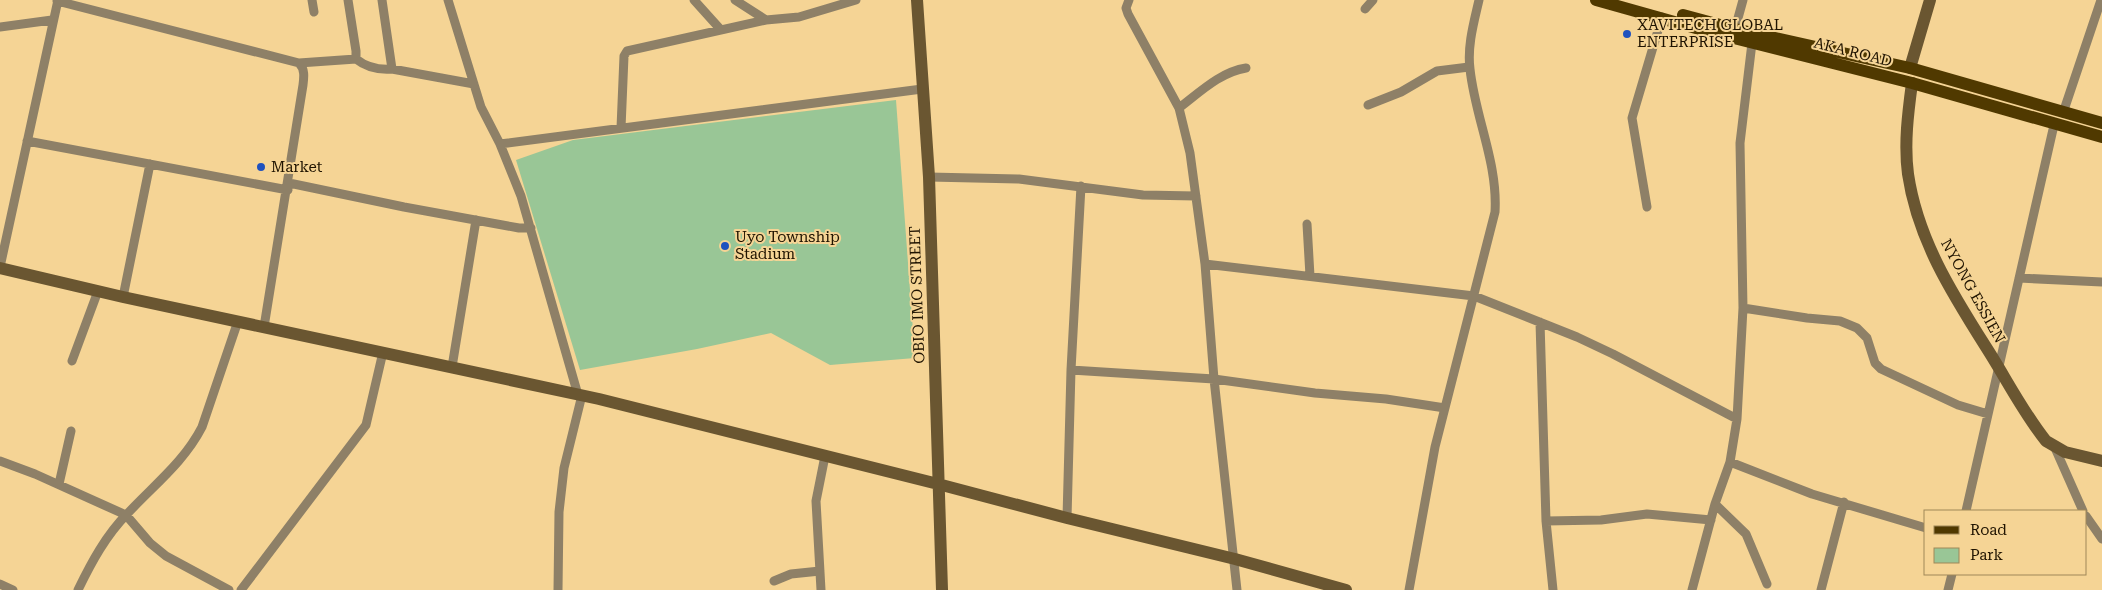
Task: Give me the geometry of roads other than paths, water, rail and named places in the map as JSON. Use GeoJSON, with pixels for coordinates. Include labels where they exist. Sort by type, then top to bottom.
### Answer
{"type":"FeatureCollection","features":[{"type":"Feature","properties":{"kind":"main road","name":"AKA ROAD"},"geometry":{"type":"LineString","coordinates":[[1596,0],[1752,43],[1912,83],[2054,125],[2102,136]]}},
{"type":"Feature","properties":{"kind":"main road","name":"AKA ROAD"},"geometry":{"type":"LineString","coordinates":[[1626,0],[1735,29],[1910,68],[2102,123]]}},
{"type":"Feature","properties":{"kind":"street"},"geometry":{"type":"LineString","coordinates":[[474,84],[392,69],[382,69],[361,64],[356,60],[299,63],[57,0],[0,268],[98,291],[582,395],[1234,559],[1346,590]]}},
{"type":"Feature","properties":{"kind":"street"},"geometry":{"type":"LineString","coordinates":[[312,0],[314,12]]}},
{"type":"Feature","properties":{"kind":"street"},"geometry":{"type":"LineString","coordinates":[[348,0],[356,60]]}},
{"type":"Feature","properties":{"kind":"street"},"geometry":{"type":"LineString","coordinates":[[382,0],[392,69]]}},
{"type":"Feature","properties":{"kind":"street"},"geometry":{"type":"LineString","coordinates":[[448,0],[481,107],[500,144],[521,196],[578,395],[582,395]]}},
{"type":"Feature","properties":{"kind":"street"},"geometry":{"type":"LineString","coordinates":[[694,0],[721,30]]}},
{"type":"Feature","properties":{"kind":"street"},"geometry":{"type":"LineString","coordinates":[[735,0],[766,20]]}},
{"type":"Feature","properties":{"kind":"street"},"geometry":{"type":"LineString","coordinates":[[621,128],[624,56],[627,51],[766,20],[798,17],[856,0]]}},
{"type":"Feature","properties":{"kind":"street","name":"OBIO IMO STREET"},"geometry":{"type":"LineString","coordinates":[[917,0],[929,177],[942,590]]}},
{"type":"Feature","properties":{"kind":"street"},"geometry":{"type":"LineString","coordinates":[[1129,0],[1126,8],[1128,14],[1178,108],[1190,153],[1205,264],[1214,379],[1237,590]]}},
{"type":"Feature","properties":{"kind":"street"},"geometry":{"type":"LineString","coordinates":[[1365,9],[1373,0]]}},
{"type":"Feature","properties":{"kind":"street"},"geometry":{"type":"LineString","coordinates":[[1409,590],[1435,446],[1492,230],[1496,195],[1469,67],[1470,43],[1479,0]]}},
{"type":"Feature","properties":{"kind":"street"},"geometry":{"type":"LineString","coordinates":[[1735,29],[1743,0]]}},
{"type":"Feature","properties":{"kind":"street"},"geometry":{"type":"LineString","coordinates":[[1910,68],[1930,0]]}},
{"type":"Feature","properties":{"kind":"street"},"geometry":{"type":"LineString","coordinates":[[2063,113],[2101,0]]}},
{"type":"Feature","properties":{"kind":"street"},"geometry":{"type":"LineString","coordinates":[[1647,207],[1632,118],[1662,17]]}},
{"type":"Feature","properties":{"kind":"street"},"geometry":{"type":"LineString","coordinates":[[0,27],[52,20]]}},
{"type":"Feature","properties":{"kind":"street"},"geometry":{"type":"LineString","coordinates":[[1692,590],[1715,504],[1730,462],[1737,418],[1744,308],[1740,143],[1752,43]]}},
{"type":"Feature","properties":{"kind":"street"},"geometry":{"type":"LineString","coordinates":[[264,327],[304,80],[304,74],[299,63]]}},
{"type":"Feature","properties":{"kind":"street"},"geometry":{"type":"LineString","coordinates":[[1368,105],[1401,92],[1437,71],[1469,67]]}},
{"type":"Feature","properties":{"kind":"street"},"geometry":{"type":"LineString","coordinates":[[1178,108],[1234,70],[1246,68]]}},
{"type":"Feature","properties":{"kind":"street","name":"NYONG ESSIEN"},"geometry":{"type":"LineString","coordinates":[[1912,83],[1908,115],[1908,174],[1920,224],[1936,263],[1959,305],[2042,436],[2055,448],[2102,461]]}},
{"type":"Feature","properties":{"kind":"street"},"geometry":{"type":"LineString","coordinates":[[500,144],[922,89]]}},
{"type":"Feature","properties":{"kind":"street"},"geometry":{"type":"LineString","coordinates":[[1966,510],[2054,125]]}},
{"type":"Feature","properties":{"kind":"street"},"geometry":{"type":"LineString","coordinates":[[27,141],[150,164],[531,228]]}},
{"type":"Feature","properties":{"kind":"street"},"geometry":{"type":"LineString","coordinates":[[123,296],[150,164]]}},
{"type":"Feature","properties":{"kind":"street"},"geometry":{"type":"LineString","coordinates":[[929,177],[1019,179],[1144,196],[1196,196]]}},
{"type":"Feature","properties":{"kind":"street"},"geometry":{"type":"LineString","coordinates":[[1067,518],[1071,370],[1081,186]]}},
{"type":"Feature","properties":{"kind":"street"},"geometry":{"type":"LineString","coordinates":[[452,367],[476,220]]}},
{"type":"Feature","properties":{"kind":"street"},"geometry":{"type":"LineString","coordinates":[[1306,224],[1310,276]]}},
{"type":"Feature","properties":{"kind":"street"},"geometry":{"type":"LineString","coordinates":[[1205,264],[1474,296],[1613,354],[1737,418]]}},
{"type":"Feature","properties":{"kind":"street"},"geometry":{"type":"LineString","coordinates":[[2019,278],[2102,282]]}},
{"type":"Feature","properties":{"kind":"street"},"geometry":{"type":"LineString","coordinates":[[72,361],[98,291]]}},
{"type":"Feature","properties":{"kind":"street"},"geometry":{"type":"LineString","coordinates":[[1744,308],[1840,321],[1856,328],[1867,338],[1875,363],[1881,369],[1958,405],[1988,414]]}},
{"type":"Feature","properties":{"kind":"street"},"geometry":{"type":"LineString","coordinates":[[78,590],[99,551],[126,515],[177,464],[194,443],[205,419],[238,321]]}},
{"type":"Feature","properties":{"kind":"street"},"geometry":{"type":"LineString","coordinates":[[1540,322],[1546,521],[1553,590]]}},
{"type":"Feature","properties":{"kind":"street"},"geometry":{"type":"LineString","coordinates":[[241,590],[366,425],[384,352]]}},
{"type":"Feature","properties":{"kind":"street"},"geometry":{"type":"LineString","coordinates":[[1071,370],[1214,379],[1315,393],[1386,399],[1445,408]]}},
{"type":"Feature","properties":{"kind":"street"},"geometry":{"type":"LineString","coordinates":[[558,590],[560,503],[564,468],[582,395]]}},
{"type":"Feature","properties":{"kind":"street"},"geometry":{"type":"LineString","coordinates":[[59,484],[71,431]]}},
{"type":"Feature","properties":{"kind":"street"},"geometry":{"type":"LineString","coordinates":[[2055,448],[2084,510]]}},
{"type":"Feature","properties":{"kind":"street"},"geometry":{"type":"LineString","coordinates":[[821,590],[816,501],[825,456]]}},
{"type":"Feature","properties":{"kind":"street"},"geometry":{"type":"LineString","coordinates":[[0,461],[59,484],[126,515],[150,543],[166,556],[228,590]]}},
{"type":"Feature","properties":{"kind":"street"},"geometry":{"type":"LineString","coordinates":[[1730,462],[1812,494],[1924,527]]}},
{"type":"Feature","properties":{"kind":"street"},"geometry":{"type":"LineString","coordinates":[[1821,590],[1844,502]]}},
{"type":"Feature","properties":{"kind":"street"},"geometry":{"type":"LineString","coordinates":[[1715,504],[1746,534],[1767,584]]}},
{"type":"Feature","properties":{"kind":"street"},"geometry":{"type":"LineString","coordinates":[[1546,521],[1601,520],[1647,514],[1711,520]]}},
{"type":"Feature","properties":{"kind":"street"},"geometry":{"type":"LineString","coordinates":[[2087,517],[2102,539]]}},
{"type":"Feature","properties":{"kind":"street"},"geometry":{"type":"LineString","coordinates":[[774,581],[791,574],[820,571]]}},
{"type":"Feature","properties":{"kind":"street"},"geometry":{"type":"LineString","coordinates":[[1948,590],[1952,575]]}},
{"type":"Feature","properties":{"kind":"street"},"geometry":{"type":"LineString","coordinates":[[0,584],[13,590]]}},
{"type":"Feature","properties":{"kind":"place","name":"XAVITECH GLOBAL ENTERPRISE"},"geometry":{"type":"Point","coordinates":[1627,34]}},
{"type":"Feature","properties":{"kind":"place","name":"Market"},"geometry":{"type":"Point","coordinates":[261,167]}},
{"type":"Feature","properties":{"kind":"place","name":"Uyo Township Stadium"},"geometry":{"type":"Point","coordinates":[725,246]}}]}
